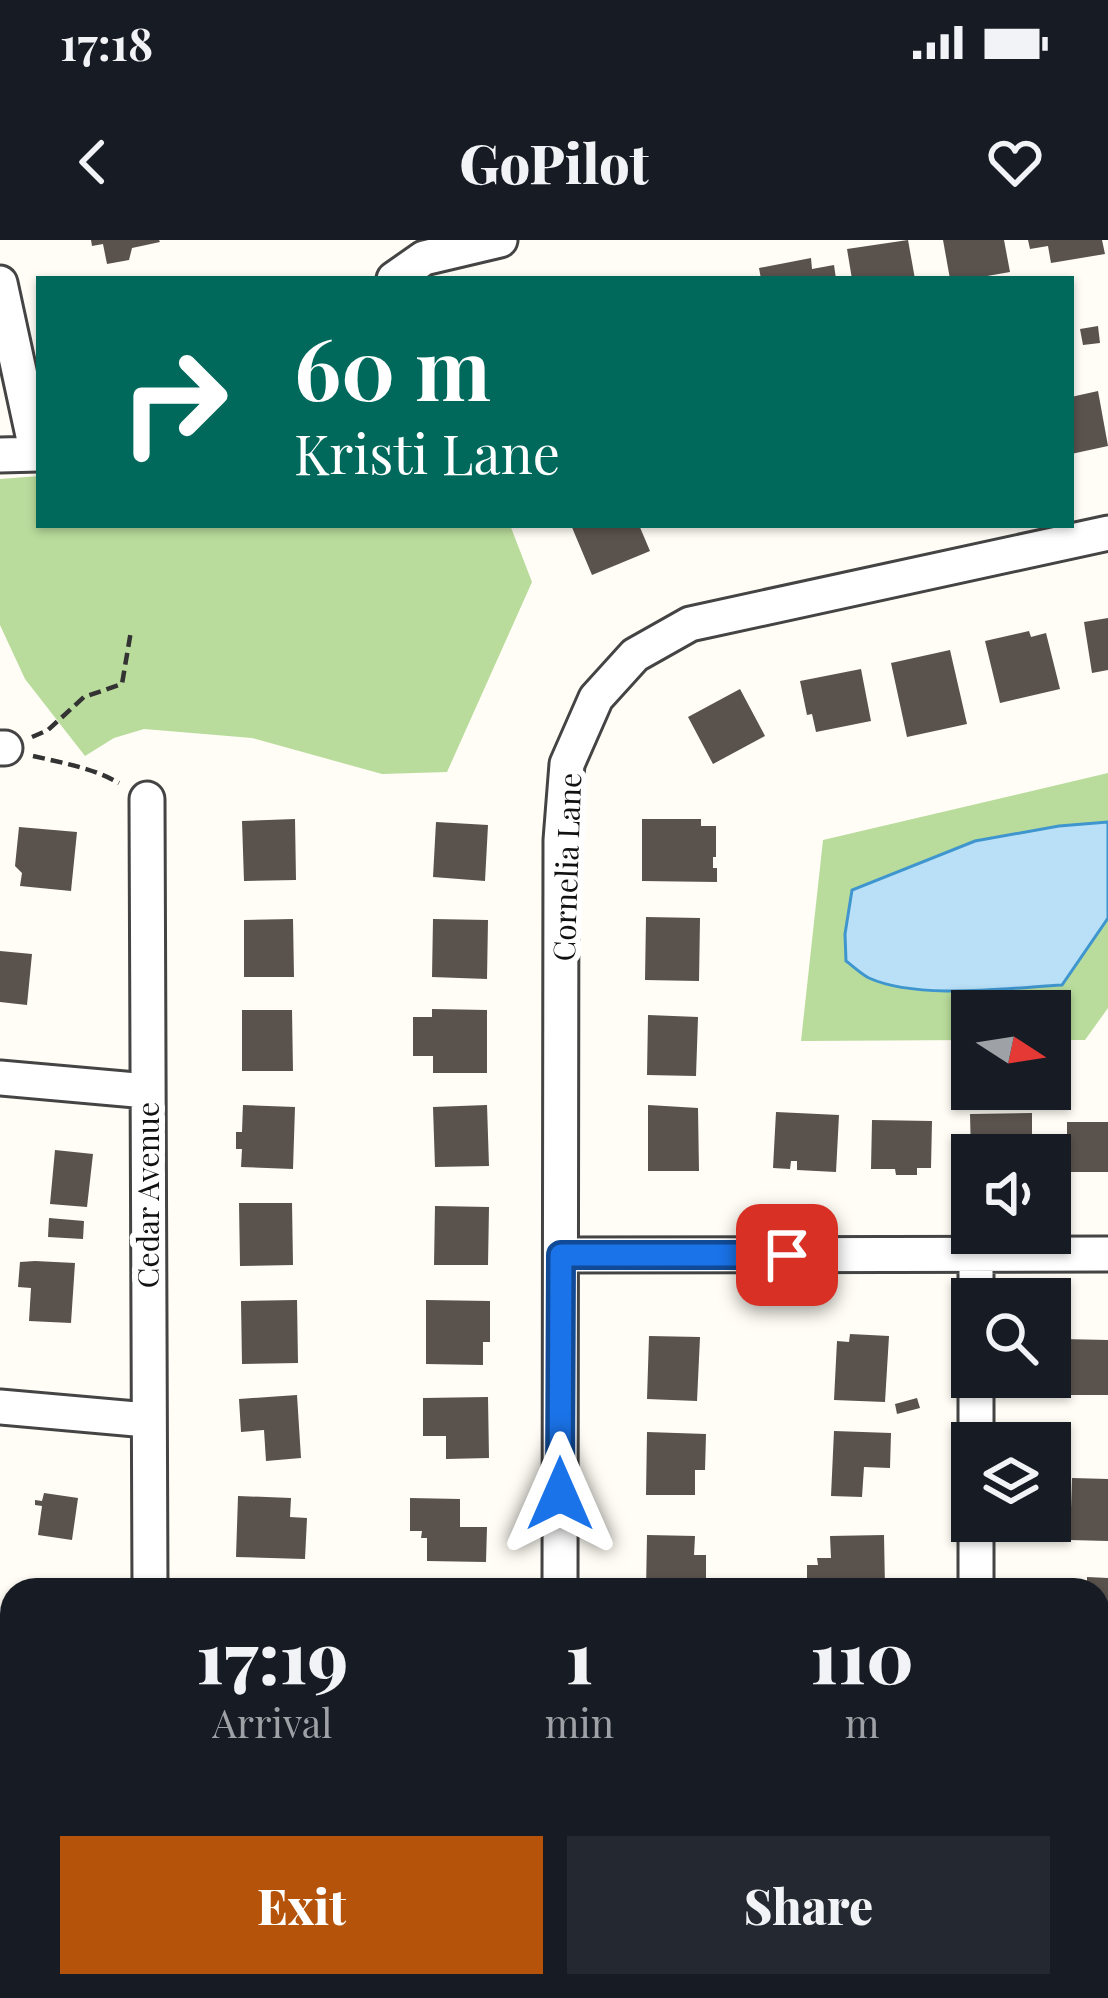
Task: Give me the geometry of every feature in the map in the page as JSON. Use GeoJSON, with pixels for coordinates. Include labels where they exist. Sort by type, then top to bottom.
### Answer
{"type":"FeatureCollection","features":[{"type":"Feature","properties":{"kind":"street"},"geometry":{"type":"LineString","coordinates":[[397,276],[422,249],[500,240]]}},
{"type":"Feature","properties":{"kind":"street"},"geometry":{"type":"LineString","coordinates":[[0,283],[36,445]]}},
{"type":"Feature","properties":{"kind":"street"},"geometry":{"type":"LineString","coordinates":[[0,455],[36,454]]}},
{"type":"Feature","properties":{"kind":"street","name":"Cornelia Lane"},"geometry":{"type":"LineString","coordinates":[[560,1578],[561,840],[567,764],[596,698],[635,655],[690,624],[1108,532]]}},
{"type":"Feature","properties":{"kind":"street","name":"Cedar Avenue"},"geometry":{"type":"LineString","coordinates":[[147,799],[150,1578]]}},
{"type":"Feature","properties":{"kind":"street"},"geometry":{"type":"LineString","coordinates":[[0,1078],[147,1090]]}},
{"type":"Feature","properties":{"kind":"street"},"geometry":{"type":"LineString","coordinates":[[561,1255],[976,1254],[976,1278]]}},
{"type":"Feature","properties":{"kind":"street"},"geometry":{"type":"LineString","coordinates":[[1071,1254],[1108,1254]]}},
{"type":"Feature","properties":{"kind":"street"},"geometry":{"type":"LineString","coordinates":[[0,1407],[147,1420]]}},
{"type":"Feature","properties":{"kind":"street"},"geometry":{"type":"LineString","coordinates":[[976,1542],[976,1578]]}},
{"type":"Feature","properties":{"kind":"path"},"geometry":{"type":"LineString","coordinates":[[2,748],[48,730],[84,697],[122,683],[130,631]]}},
{"type":"Feature","properties":{"kind":"path"},"geometry":{"type":"LineString","coordinates":[[2,748],[105,775],[147,799]]}},
{"type":"Feature","properties":{"kind":"green space"},"geometry":{"type":"Polygon","coordinates":[[[36,476],[36,528],[511,528],[532,582],[447,772],[382,774],[252,738],[144,729],[114,738],[85,756],[25,679],[0,625],[0,479],[36,476]]]}},
{"type":"Feature","properties":{"kind":"green space"},"geometry":{"type":"Polygon","coordinates":[[[1108,773],[1108,822],[975,841],[853,890],[845,934],[846,961],[870,978],[917,989],[1061,985],[1108,918],[1108,1008],[1085,1040],[1071,1040],[1071,990],[951,990],[951,1040],[801,1041],[823,840],[1108,773]]]}},
{"type":"Feature","properties":{"kind":"water"},"geometry":{"type":"Polygon","coordinates":[[[1108,822],[1108,918],[1062,985],[912,989],[869,978],[846,961],[852,890],[975,841],[1108,822]]]}},
{"type":"Feature","properties":{"kind":"building"},"geometry":{"type":"Polygon","coordinates":[[[91,240],[160,242],[132,248],[129,260],[107,264],[103,244],[92,246],[91,240]]]}},
{"type":"Feature","properties":{"kind":"building"},"geometry":{"type":"Polygon","coordinates":[[[908,240],[914,276],[852,276],[847,249],[908,240]]]}},
{"type":"Feature","properties":{"kind":"building"},"geometry":{"type":"Polygon","coordinates":[[[943,240],[1004,240],[1010,272],[949,276],[943,240]]]}},
{"type":"Feature","properties":{"kind":"building"},"geometry":{"type":"Polygon","coordinates":[[[1028,240],[1102,240],[1105,254],[1051,263],[1048,246],[1030,249],[1028,240]]]}},
{"type":"Feature","properties":{"kind":"building"},"geometry":{"type":"Polygon","coordinates":[[[811,258],[812,269],[834,265],[836,276],[760,276],[759,268],[811,258]]]}},
{"type":"Feature","properties":{"kind":"building"},"geometry":{"type":"Polygon","coordinates":[[[1098,326],[1100,343],[1083,345],[1080,329],[1098,326]]]}},
{"type":"Feature","properties":{"kind":"building"},"geometry":{"type":"Polygon","coordinates":[[[1098,391],[1108,446],[1074,453],[1074,396],[1098,391]]]}},
{"type":"Feature","properties":{"kind":"building"},"geometry":{"type":"Polygon","coordinates":[[[572,528],[640,528],[650,551],[592,575],[572,528]]]}},
{"type":"Feature","properties":{"kind":"building"},"geometry":{"type":"Polygon","coordinates":[[[1108,618],[1108,670],[1092,673],[1084,622],[1108,618]]]}},
{"type":"Feature","properties":{"kind":"building"},"geometry":{"type":"Polygon","coordinates":[[[1029,631],[1031,637],[1046,633],[1060,689],[1000,703],[985,641],[1029,631]]]}},
{"type":"Feature","properties":{"kind":"building"},"geometry":{"type":"Polygon","coordinates":[[[950,650],[967,724],[907,737],[891,663],[950,650]]]}},
{"type":"Feature","properties":{"kind":"building"},"geometry":{"type":"Polygon","coordinates":[[[861,669],[871,721],[816,732],[800,681],[861,669]]]}},
{"type":"Feature","properties":{"kind":"building"},"geometry":{"type":"Polygon","coordinates":[[[740,689],[765,736],[713,764],[688,717],[740,689]]]}},
{"type":"Feature","properties":{"kind":"building"},"geometry":{"type":"Polygon","coordinates":[[[295,819],[296,880],[244,881],[242,821],[295,819]]]}},
{"type":"Feature","properties":{"kind":"building"},"geometry":{"type":"Polygon","coordinates":[[[642,819],[701,819],[701,826],[716,826],[713,868],[717,868],[717,882],[642,881],[642,819]]]}},
{"type":"Feature","properties":{"kind":"building"},"geometry":{"type":"Polygon","coordinates":[[[436,822],[488,825],[485,881],[433,877],[436,822]]]}},
{"type":"Feature","properties":{"kind":"building"},"geometry":{"type":"Polygon","coordinates":[[[19,827],[77,832],[71,891],[20,886],[22,873],[15,866],[19,827]]]}},
{"type":"Feature","properties":{"kind":"building"},"geometry":{"type":"Polygon","coordinates":[[[646,917],[700,918],[699,981],[645,980],[646,917]]]}},
{"type":"Feature","properties":{"kind":"building"},"geometry":{"type":"Polygon","coordinates":[[[293,919],[294,977],[244,977],[244,920],[293,919]]]}},
{"type":"Feature","properties":{"kind":"building"},"geometry":{"type":"Polygon","coordinates":[[[433,919],[488,920],[487,979],[432,977],[433,919]]]}},
{"type":"Feature","properties":{"kind":"building"},"geometry":{"type":"Polygon","coordinates":[[[0,951],[32,954],[27,1005],[0,1002],[0,951]]]}},
{"type":"Feature","properties":{"kind":"building"},"geometry":{"type":"Polygon","coordinates":[[[432,1009],[487,1010],[487,1073],[433,1073],[433,1056],[413,1056],[413,1017],[432,1017],[432,1009]]]}},
{"type":"Feature","properties":{"kind":"building"},"geometry":{"type":"Polygon","coordinates":[[[242,1010],[292,1010],[293,1071],[242,1071],[242,1010]]]}},
{"type":"Feature","properties":{"kind":"building"},"geometry":{"type":"Polygon","coordinates":[[[648,1015],[698,1017],[696,1076],[647,1075],[648,1015]]]}},
{"type":"Feature","properties":{"kind":"building"},"geometry":{"type":"Polygon","coordinates":[[[243,1105],[295,1107],[293,1169],[241,1167],[236,1132],[242,1132],[243,1105]]]}},
{"type":"Feature","properties":{"kind":"building"},"geometry":{"type":"Polygon","coordinates":[[[487,1105],[489,1166],[435,1167],[433,1107],[487,1105]]]}},
{"type":"Feature","properties":{"kind":"building"},"geometry":{"type":"Polygon","coordinates":[[[648,1105],[698,1108],[699,1171],[648,1171],[648,1105]]]}},
{"type":"Feature","properties":{"kind":"building"},"geometry":{"type":"Polygon","coordinates":[[[776,1112],[839,1115],[836,1172],[797,1170],[797,1161],[791,1161],[790,1169],[773,1168],[776,1112]]]}},
{"type":"Feature","properties":{"kind":"building"},"geometry":{"type":"Polygon","coordinates":[[[1032,1113],[1032,1134],[970,1134],[970,1114],[1032,1113]]]}},
{"type":"Feature","properties":{"kind":"building"},"geometry":{"type":"Polygon","coordinates":[[[872,1120],[932,1121],[931,1168],[917,1168],[917,1175],[871,1169],[872,1120]]]}},
{"type":"Feature","properties":{"kind":"building"},"geometry":{"type":"Polygon","coordinates":[[[1067,1122],[1108,1122],[1108,1172],[1071,1172],[1071,1134],[1067,1134],[1067,1122]]]}},
{"type":"Feature","properties":{"kind":"building"},"geometry":{"type":"Polygon","coordinates":[[[55,1150],[93,1154],[87,1207],[50,1204],[55,1150]]]}},
{"type":"Feature","properties":{"kind":"building"},"geometry":{"type":"Polygon","coordinates":[[[239,1203],[292,1203],[293,1265],[240,1266],[239,1203]]]}},
{"type":"Feature","properties":{"kind":"building"},"geometry":{"type":"Polygon","coordinates":[[[435,1206],[489,1207],[488,1265],[434,1265],[435,1206]]]}},
{"type":"Feature","properties":{"kind":"building"},"geometry":{"type":"Polygon","coordinates":[[[49,1218],[84,1221],[83,1239],[48,1237],[49,1218]]]}},
{"type":"Feature","properties":{"kind":"building"},"geometry":{"type":"Polygon","coordinates":[[[20,1262],[75,1263],[71,1323],[29,1321],[31,1288],[18,1287],[20,1262]]]}},
{"type":"Feature","properties":{"kind":"building"},"geometry":{"type":"Polygon","coordinates":[[[297,1300],[298,1363],[242,1364],[241,1301],[297,1300]]]}},
{"type":"Feature","properties":{"kind":"building"},"geometry":{"type":"Polygon","coordinates":[[[426,1300],[490,1301],[490,1342],[483,1342],[483,1365],[426,1364],[426,1300]]]}},
{"type":"Feature","properties":{"kind":"building"},"geometry":{"type":"Polygon","coordinates":[[[850,1334],[889,1336],[885,1402],[834,1400],[837,1341],[849,1342],[850,1334]]]}},
{"type":"Feature","properties":{"kind":"building"},"geometry":{"type":"Polygon","coordinates":[[[649,1336],[700,1337],[697,1401],[647,1399],[649,1336]]]}},
{"type":"Feature","properties":{"kind":"building"},"geometry":{"type":"Polygon","coordinates":[[[1071,1339],[1108,1340],[1108,1395],[1071,1395],[1071,1339]]]}},
{"type":"Feature","properties":{"kind":"building"},"geometry":{"type":"Polygon","coordinates":[[[297,1395],[301,1458],[266,1461],[264,1430],[241,1432],[239,1399],[297,1395]]]}},
{"type":"Feature","properties":{"kind":"building"},"geometry":{"type":"Polygon","coordinates":[[[488,1397],[489,1458],[446,1459],[446,1436],[423,1436],[423,1398],[488,1397]]]}},
{"type":"Feature","properties":{"kind":"building"},"geometry":{"type":"Polygon","coordinates":[[[917,1398],[920,1408],[897,1414],[895,1404],[917,1398]]]}},
{"type":"Feature","properties":{"kind":"building"},"geometry":{"type":"Polygon","coordinates":[[[834,1431],[891,1433],[890,1468],[864,1467],[862,1497],[831,1496],[834,1431]]]}},
{"type":"Feature","properties":{"kind":"building"},"geometry":{"type":"Polygon","coordinates":[[[647,1432],[706,1434],[705,1470],[695,1470],[695,1495],[646,1495],[647,1432]]]}},
{"type":"Feature","properties":{"kind":"building"},"geometry":{"type":"Polygon","coordinates":[[[1072,1478],[1108,1479],[1108,1541],[1071,1540],[1072,1478]]]}},
{"type":"Feature","properties":{"kind":"building"},"geometry":{"type":"Polygon","coordinates":[[[44,1493],[78,1498],[72,1540],[38,1535],[42,1506],[35,1505],[35,1500],[42,1501],[44,1493]]]}},
{"type":"Feature","properties":{"kind":"building"},"geometry":{"type":"Polygon","coordinates":[[[238,1496],[291,1498],[290,1517],[307,1518],[305,1559],[236,1557],[238,1496]]]}},
{"type":"Feature","properties":{"kind":"building"},"geometry":{"type":"Polygon","coordinates":[[[410,1498],[460,1499],[460,1527],[487,1527],[486,1562],[427,1561],[427,1538],[421,1538],[422,1531],[410,1531],[410,1498]]]}},
{"type":"Feature","properties":{"kind":"building"},"geometry":{"type":"Polygon","coordinates":[[[647,1535],[695,1536],[694,1555],[706,1555],[706,1578],[646,1578],[647,1535]]]}},
{"type":"Feature","properties":{"kind":"building"},"geometry":{"type":"Polygon","coordinates":[[[884,1535],[885,1578],[807,1578],[807,1565],[818,1565],[817,1558],[831,1558],[830,1536],[884,1535]]]}},
{"type":"Feature","properties":{"kind":"route"},"geometry":{"type":"LineString","coordinates":[[560,1494],[561,1255],[787,1255]]}}]}
